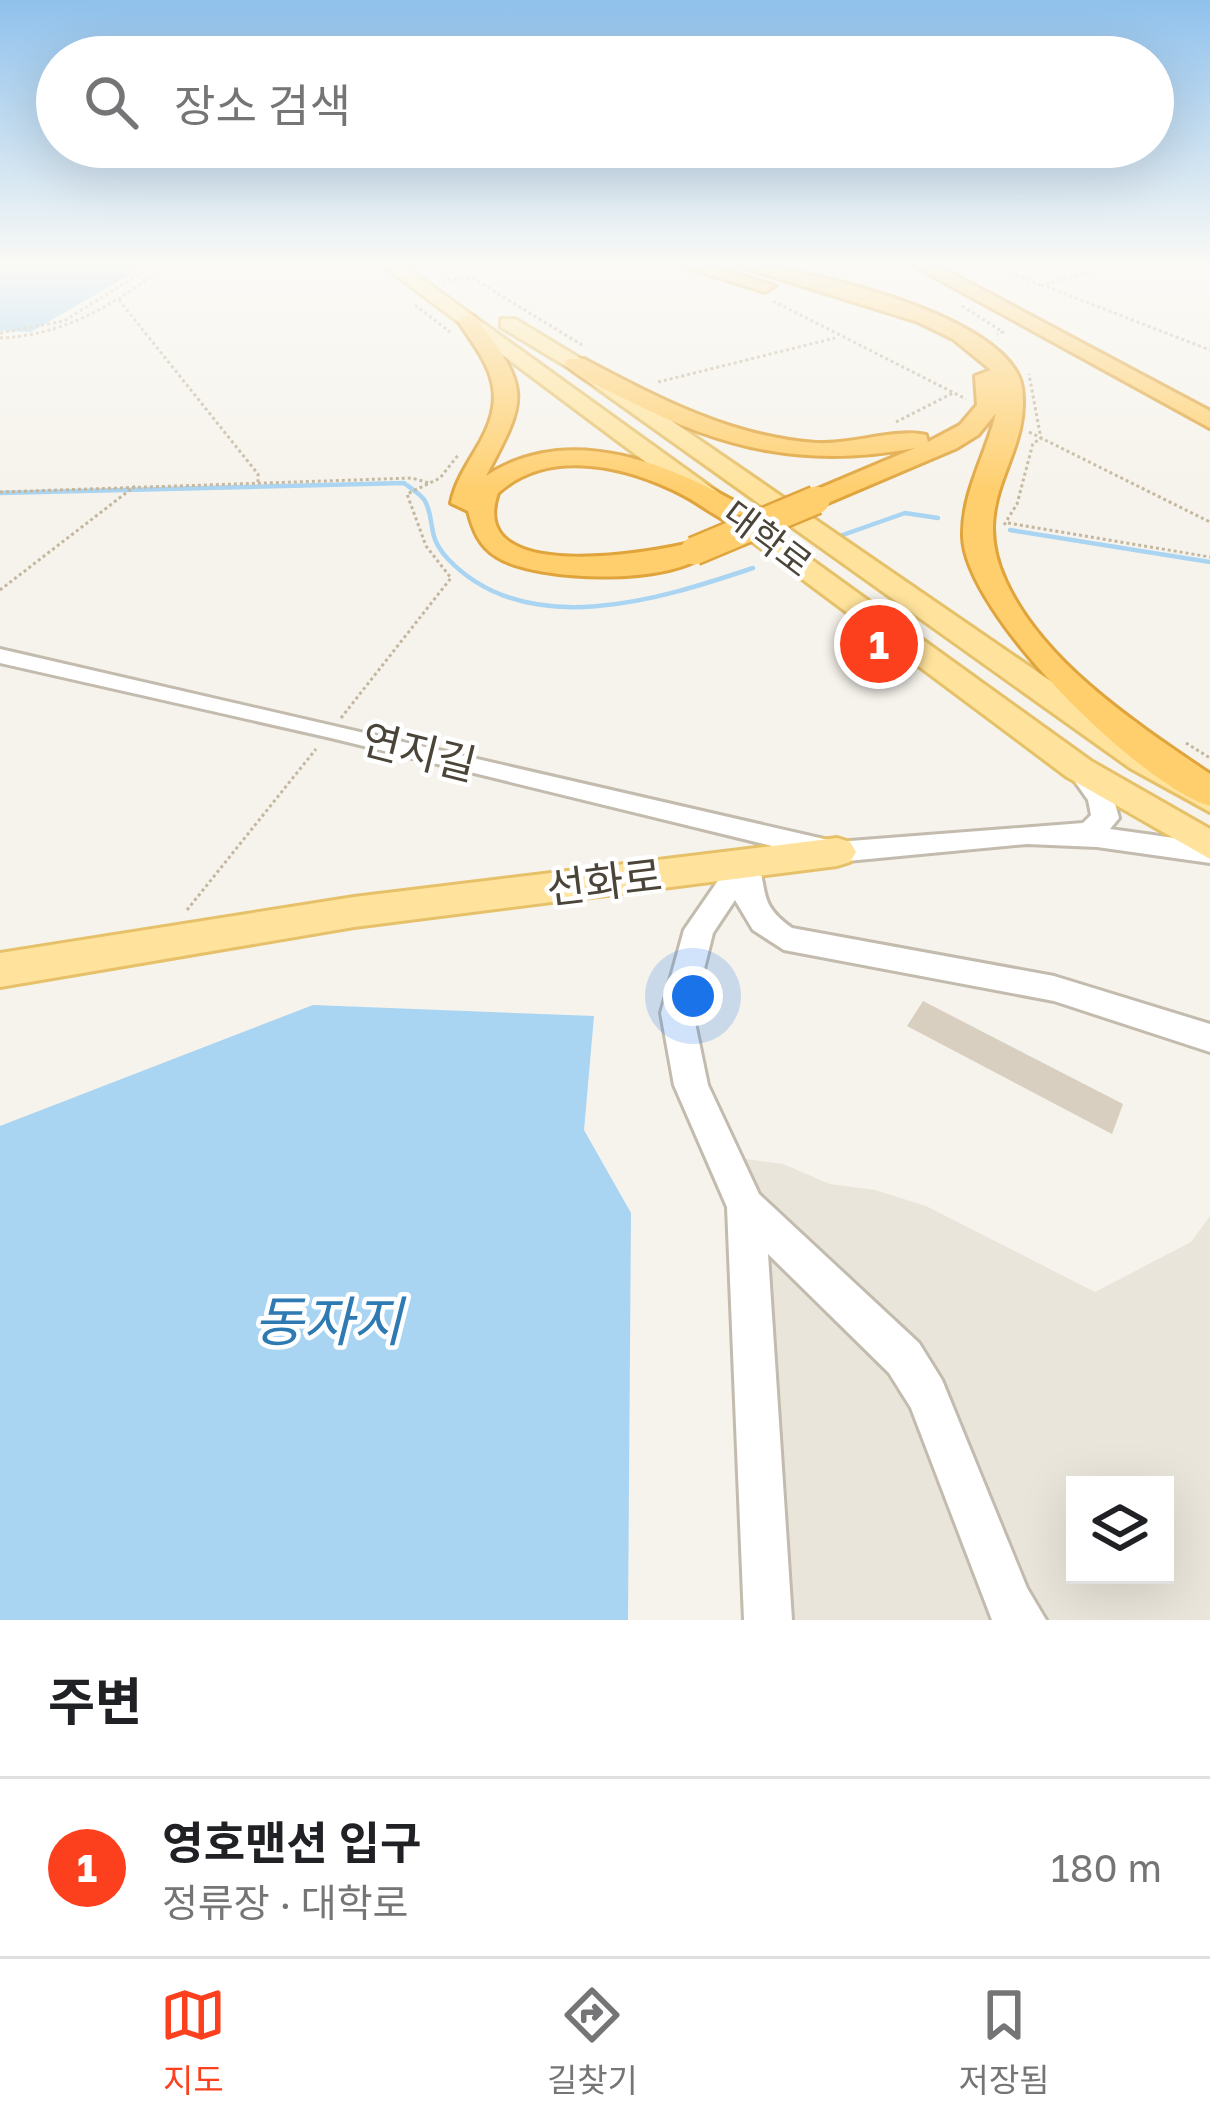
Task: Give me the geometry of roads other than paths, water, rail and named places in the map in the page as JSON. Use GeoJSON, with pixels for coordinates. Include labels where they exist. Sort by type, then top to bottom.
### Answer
{"type":"FeatureCollection","features":[{"type":"Feature","properties":{"kind":"highway"},"geometry":{"type":"LineString","coordinates":[[473,340],[503,370],[509,390],[506,418],[466,493],[469,520],[485,546],[521,567],[580,579],[643,576],[969,445],[998,427],[982,368],[947,340]]}},
{"type":"Feature","properties":{"kind":"highway"},"geometry":{"type":"LineString","coordinates":[[967,340],[1004,372],[1012,395],[997,413],[974,526],[976,554],[992,591],[1039,652],[1210,797]]}},
{"type":"Feature","properties":{"kind":"highway"},"geometry":{"type":"LineString","coordinates":[[1060,340],[1210,421]]}},
{"type":"Feature","properties":{"kind":"highway"},"geometry":{"type":"LineString","coordinates":[[1088,340],[1210,404]]}},
{"type":"Feature","properties":{"kind":"highway"},"geometry":{"type":"LineString","coordinates":[[580,355],[697,427],[793,449],[851,450],[902,444],[997,413]]}},
{"type":"Feature","properties":{"kind":"highway"},"geometry":{"type":"LineString","coordinates":[[699,555],[622,569],[550,565],[516,553],[497,539],[482,516],[481,503],[488,489],[515,471],[585,459],[619,462],[666,476],[743,518]]}},
{"type":"Feature","properties":{"kind":"main road","name":"대학로"},"geometry":{"type":"LineString","coordinates":[[478,340],[743,518],[1079,769],[1210,849]]}},
{"type":"Feature","properties":{"kind":"main road"},"geometry":{"type":"LineString","coordinates":[[549,340],[580,355],[1142,760],[1210,797]]}},
{"type":"Feature","properties":{"kind":"main road","name":"선화로"},"geometry":{"type":"LineString","coordinates":[[0,970],[354,911],[837,852]]}},
{"type":"Feature","properties":{"kind":"street","name":"연지길"},"geometry":{"type":"LineString","coordinates":[[0,656],[332,730],[837,852]]}},
{"type":"Feature","properties":{"kind":"street"},"geometry":{"type":"LineString","coordinates":[[1066,836],[1091,831],[1105,818],[1101,798],[1079,769]]}},
{"type":"Feature","properties":{"kind":"street","name":"선화로"},"geometry":{"type":"LineString","coordinates":[[837,852],[1028,834],[1210,849]]}},
{"type":"Feature","properties":{"kind":"street"},"geometry":{"type":"LineString","coordinates":[[745,863],[753,913],[784,938],[1093,996],[1146,1011],[1210,1038]]}},
{"type":"Feature","properties":{"kind":"street"},"geometry":{"type":"LineString","coordinates":[[745,863],[699,930],[677,1013],[691,1085],[746,1207],[768,1620]]}},
{"type":"Feature","properties":{"kind":"street"},"geometry":{"type":"LineString","coordinates":[[746,1207],[904,1358],[928,1395],[1010,1605],[1022,1620]]}},
{"type":"Feature","properties":{"kind":"water","name":"동자지"},"geometry":{"type":"Polygon","coordinates":[[[313,1005],[594,1016],[584,1130],[631,1213],[628,1620],[0,1620],[0,1126],[313,1005]]]}},
{"type":"Feature","properties":{"kind":"waterway"},"geometry":{"type":"LineString","coordinates":[[0,493],[404,483],[425,501],[434,536],[448,559],[480,584],[516,600],[555,606],[637,601],[753,568]]}},
{"type":"Feature","properties":{"kind":"waterway"},"geometry":{"type":"LineString","coordinates":[[837,537],[905,513],[938,518]]}},
{"type":"Feature","properties":{"kind":"waterway"},"geometry":{"type":"LineString","coordinates":[[1010,530],[1210,562]]}},
{"type":"Feature","properties":{"kind":"place","name":"영호맨션 입구"},"geometry":{"type":"Point","coordinates":[879,644]}}]}
